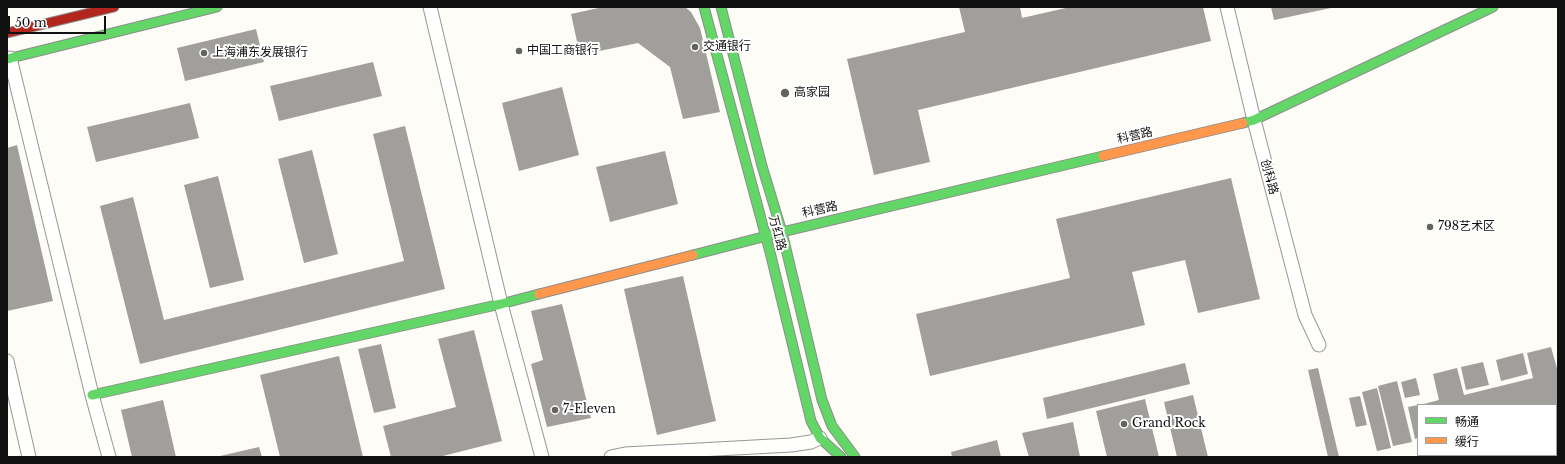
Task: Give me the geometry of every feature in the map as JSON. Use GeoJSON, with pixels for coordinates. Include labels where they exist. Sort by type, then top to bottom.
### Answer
{"type":"FeatureCollection","features":[{"type":"Feature","properties":{"kind":"street"},"geometry":{"type":"LineString","coordinates":[[7,33],[114,7]]}},
{"type":"Feature","properties":{"kind":"street"},"geometry":{"type":"LineString","coordinates":[[109,457],[92,395],[8,58],[217,7]]}},
{"type":"Feature","properties":{"kind":"street"},"geometry":{"type":"LineString","coordinates":[[430,7],[501,304],[542,457]]}},
{"type":"Feature","properties":{"kind":"street","name":"万红路"},"geometry":{"type":"LineString","coordinates":[[704,7],[766,236],[811,421],[820,438],[841,457]]}},
{"type":"Feature","properties":{"kind":"street","name":"万红路"},"geometry":{"type":"LineString","coordinates":[[721,7],[762,166],[782,232],[822,400],[832,426],[855,457]]}},
{"type":"Feature","properties":{"kind":"street","name":"创科路"},"geometry":{"type":"LineString","coordinates":[[1227,7],[1254,120],[1305,315],[1319,345]]}},
{"type":"Feature","properties":{"kind":"street","name":"科营路"},"geometry":{"type":"LineString","coordinates":[[92,395],[501,304],[782,232],[1254,120],[1493,7]]}},
{"type":"Feature","properties":{"kind":"street"},"geometry":{"type":"LineString","coordinates":[[7,361],[29,457]]}},
{"type":"Feature","properties":{"kind":"street"},"geometry":{"type":"LineString","coordinates":[[611,457],[625,454],[791,445],[811,442],[820,438]]}},
{"type":"Feature","properties":{"kind":"building"},"geometry":{"type":"Polygon","coordinates":[[[603,7],[685,7],[691,12],[700,28],[720,112],[683,119],[670,67],[638,43],[580,55],[571,14],[603,7]]]}},
{"type":"Feature","properties":{"kind":"building"},"geometry":{"type":"Polygon","coordinates":[[[959,7],[1020,7],[1022,18],[1070,7],[1203,7],[1211,41],[918,110],[930,162],[874,175],[847,59],[965,32],[959,7]]]}},
{"type":"Feature","properties":{"kind":"building"},"geometry":{"type":"Polygon","coordinates":[[[1271,7],[1331,7],[1331,8],[1274,20],[1271,7]]]}},
{"type":"Feature","properties":{"kind":"building"},"geometry":{"type":"Polygon","coordinates":[[[256,29],[264,62],[185,81],[177,48],[256,29]]]}},
{"type":"Feature","properties":{"kind":"building"},"geometry":{"type":"Polygon","coordinates":[[[373,62],[382,96],[279,121],[270,86],[373,62]]]}},
{"type":"Feature","properties":{"kind":"building"},"geometry":{"type":"Polygon","coordinates":[[[562,87],[579,155],[519,171],[502,103],[562,87]]]}},
{"type":"Feature","properties":{"kind":"building"},"geometry":{"type":"Polygon","coordinates":[[[190,103],[199,138],[96,162],[87,127],[190,103]]]}},
{"type":"Feature","properties":{"kind":"building"},"geometry":{"type":"Polygon","coordinates":[[[405,126],[445,289],[140,364],[100,206],[133,197],[164,320],[404,261],[373,134],[405,126]]]}},
{"type":"Feature","properties":{"kind":"building"},"geometry":{"type":"Polygon","coordinates":[[[17,145],[53,301],[7,311],[7,148],[17,145]]]}},
{"type":"Feature","properties":{"kind":"building"},"geometry":{"type":"Polygon","coordinates":[[[312,150],[338,254],[304,263],[278,159],[312,150]]]}},
{"type":"Feature","properties":{"kind":"building"},"geometry":{"type":"Polygon","coordinates":[[[665,151],[678,204],[610,222],[596,167],[665,151]]]}},
{"type":"Feature","properties":{"kind":"building"},"geometry":{"type":"Polygon","coordinates":[[[218,176],[244,280],[210,288],[184,185],[218,176]]]}},
{"type":"Feature","properties":{"kind":"building"},"geometry":{"type":"Polygon","coordinates":[[[1231,178],[1260,299],[1198,313],[1185,260],[1132,272],[1145,325],[930,376],[916,314],[1070,278],[1056,219],[1231,178]]]}},
{"type":"Feature","properties":{"kind":"building"},"geometry":{"type":"Polygon","coordinates":[[[683,276],[716,421],[657,435],[624,289],[683,276]]]}},
{"type":"Feature","properties":{"kind":"building"},"geometry":{"type":"Polygon","coordinates":[[[562,304],[591,418],[547,427],[531,364],[543,360],[531,311],[562,304]]]}},
{"type":"Feature","properties":{"kind":"building"},"geometry":{"type":"Polygon","coordinates":[[[474,330],[502,441],[439,457],[391,457],[383,426],[456,407],[438,339],[474,330]]]}},
{"type":"Feature","properties":{"kind":"building"},"geometry":{"type":"Polygon","coordinates":[[[381,344],[396,408],[374,413],[358,349],[381,344]]]}},
{"type":"Feature","properties":{"kind":"building"},"geometry":{"type":"Polygon","coordinates":[[[1551,347],[1558,372],[1558,404],[1424,404],[1439,400],[1433,374],[1457,368],[1464,395],[1533,378],[1527,353],[1551,347]]]}},
{"type":"Feature","properties":{"kind":"building"},"geometry":{"type":"Polygon","coordinates":[[[1523,353],[1528,374],[1501,381],[1496,360],[1523,353]]]}},
{"type":"Feature","properties":{"kind":"building"},"geometry":{"type":"Polygon","coordinates":[[[339,356],[363,457],[280,457],[260,375],[339,356]]]}},
{"type":"Feature","properties":{"kind":"building"},"geometry":{"type":"Polygon","coordinates":[[[1483,362],[1489,385],[1466,390],[1461,367],[1483,362]]]}},
{"type":"Feature","properties":{"kind":"building"},"geometry":{"type":"Polygon","coordinates":[[[1185,363],[1190,384],[1047,419],[1043,398],[1185,363]]]}},
{"type":"Feature","properties":{"kind":"building"},"geometry":{"type":"Polygon","coordinates":[[[1318,368],[1339,457],[1328,457],[1308,370],[1318,368]]]}},
{"type":"Feature","properties":{"kind":"building"},"geometry":{"type":"Polygon","coordinates":[[[1416,378],[1420,395],[1405,398],[1401,382],[1416,378]]]}},
{"type":"Feature","properties":{"kind":"building"},"geometry":{"type":"Polygon","coordinates":[[[1397,381],[1412,442],[1393,446],[1378,386],[1397,381]]]}},
{"type":"Feature","properties":{"kind":"building"},"geometry":{"type":"Polygon","coordinates":[[[1377,388],[1391,448],[1377,451],[1362,392],[1377,388]]]}},
{"type":"Feature","properties":{"kind":"building"},"geometry":{"type":"Polygon","coordinates":[[[1193,395],[1208,457],[1177,457],[1164,402],[1193,395]]]}},
{"type":"Feature","properties":{"kind":"building"},"geometry":{"type":"Polygon","coordinates":[[[1360,396],[1367,425],[1356,427],[1349,398],[1360,396]]]}},
{"type":"Feature","properties":{"kind":"building"},"geometry":{"type":"Polygon","coordinates":[[[1145,399],[1159,457],[1107,457],[1096,411],[1145,399]]]}},
{"type":"Feature","properties":{"kind":"building"},"geometry":{"type":"Polygon","coordinates":[[[163,400],[176,457],[132,457],[121,410],[163,400]]]}},
{"type":"Feature","properties":{"kind":"building"},"geometry":{"type":"Polygon","coordinates":[[[1417,405],[1417,438],[1415,439],[1408,407],[1417,405]]]}},
{"type":"Feature","properties":{"kind":"building"},"geometry":{"type":"Polygon","coordinates":[[[1073,422],[1080,457],[1029,457],[1022,433],[1073,422]]]}},
{"type":"Feature","properties":{"kind":"building"},"geometry":{"type":"Polygon","coordinates":[[[1558,425],[1558,457],[1523,457],[1557,456],[1558,425]]]}},
{"type":"Feature","properties":{"kind":"building"},"geometry":{"type":"Polygon","coordinates":[[[997,440],[1001,457],[952,457],[951,452],[997,440]]]}},
{"type":"Feature","properties":{"kind":"building"},"geometry":{"type":"Polygon","coordinates":[[[259,447],[262,457],[220,457],[220,456],[259,447]]]}},
{"type":"Feature","properties":{"kind":"building"},"geometry":{"type":"Polygon","coordinates":[[[1426,456],[1513,456],[1513,457],[1423,457],[1426,456]]]}},
{"type":"Feature","properties":{"kind":"traffic: fast"},"geometry":{"type":"LineString","coordinates":[[7,59],[217,7]]}},
{"type":"Feature","properties":{"kind":"traffic: fast"},"geometry":{"type":"LineString","coordinates":[[704,7],[770,252],[811,421],[820,438],[841,457]]}},
{"type":"Feature","properties":{"kind":"traffic: fast"},"geometry":{"type":"LineString","coordinates":[[721,7],[762,166],[782,232],[822,400],[832,426],[855,457]]}},
{"type":"Feature","properties":{"kind":"traffic: fast"},"geometry":{"type":"LineString","coordinates":[[1243,123],[1254,120],[1493,7]]}},
{"type":"Feature","properties":{"kind":"traffic: fast"},"geometry":{"type":"LineString","coordinates":[[693,255],[782,232],[1103,156]]}},
{"type":"Feature","properties":{"kind":"traffic: fast"},"geometry":{"type":"LineString","coordinates":[[92,395],[501,304],[539,294]]}},
{"type":"Feature","properties":{"kind":"traffic: slow"},"geometry":{"type":"LineString","coordinates":[[1103,156],[1243,123]]}},
{"type":"Feature","properties":{"kind":"traffic: slow"},"geometry":{"type":"LineString","coordinates":[[539,294],[693,255]]}},
{"type":"Feature","properties":{"kind":"traffic: jam"},"geometry":{"type":"LineString","coordinates":[[7,33],[114,7]]}},
{"type":"Feature","properties":{"kind":"place","name":"交通银行"},"geometry":{"type":"Point","coordinates":[695,47]}},
{"type":"Feature","properties":{"kind":"place","name":"中国工商银行"},"geometry":{"type":"Point","coordinates":[519,51]}},
{"type":"Feature","properties":{"kind":"place","name":"上海浦东发展银行"},"geometry":{"type":"Point","coordinates":[204,53]}},
{"type":"Feature","properties":{"kind":"place","name":"高家园"},"geometry":{"type":"Point","coordinates":[785,93]}},
{"type":"Feature","properties":{"kind":"place","name":"798艺术区"},"geometry":{"type":"Point","coordinates":[1430,227]}},
{"type":"Feature","properties":{"kind":"place","name":"7-Eleven"},"geometry":{"type":"Point","coordinates":[555,410]}},
{"type":"Feature","properties":{"kind":"place","name":"Grand Rock"},"geometry":{"type":"Point","coordinates":[1124,424]}}]}
